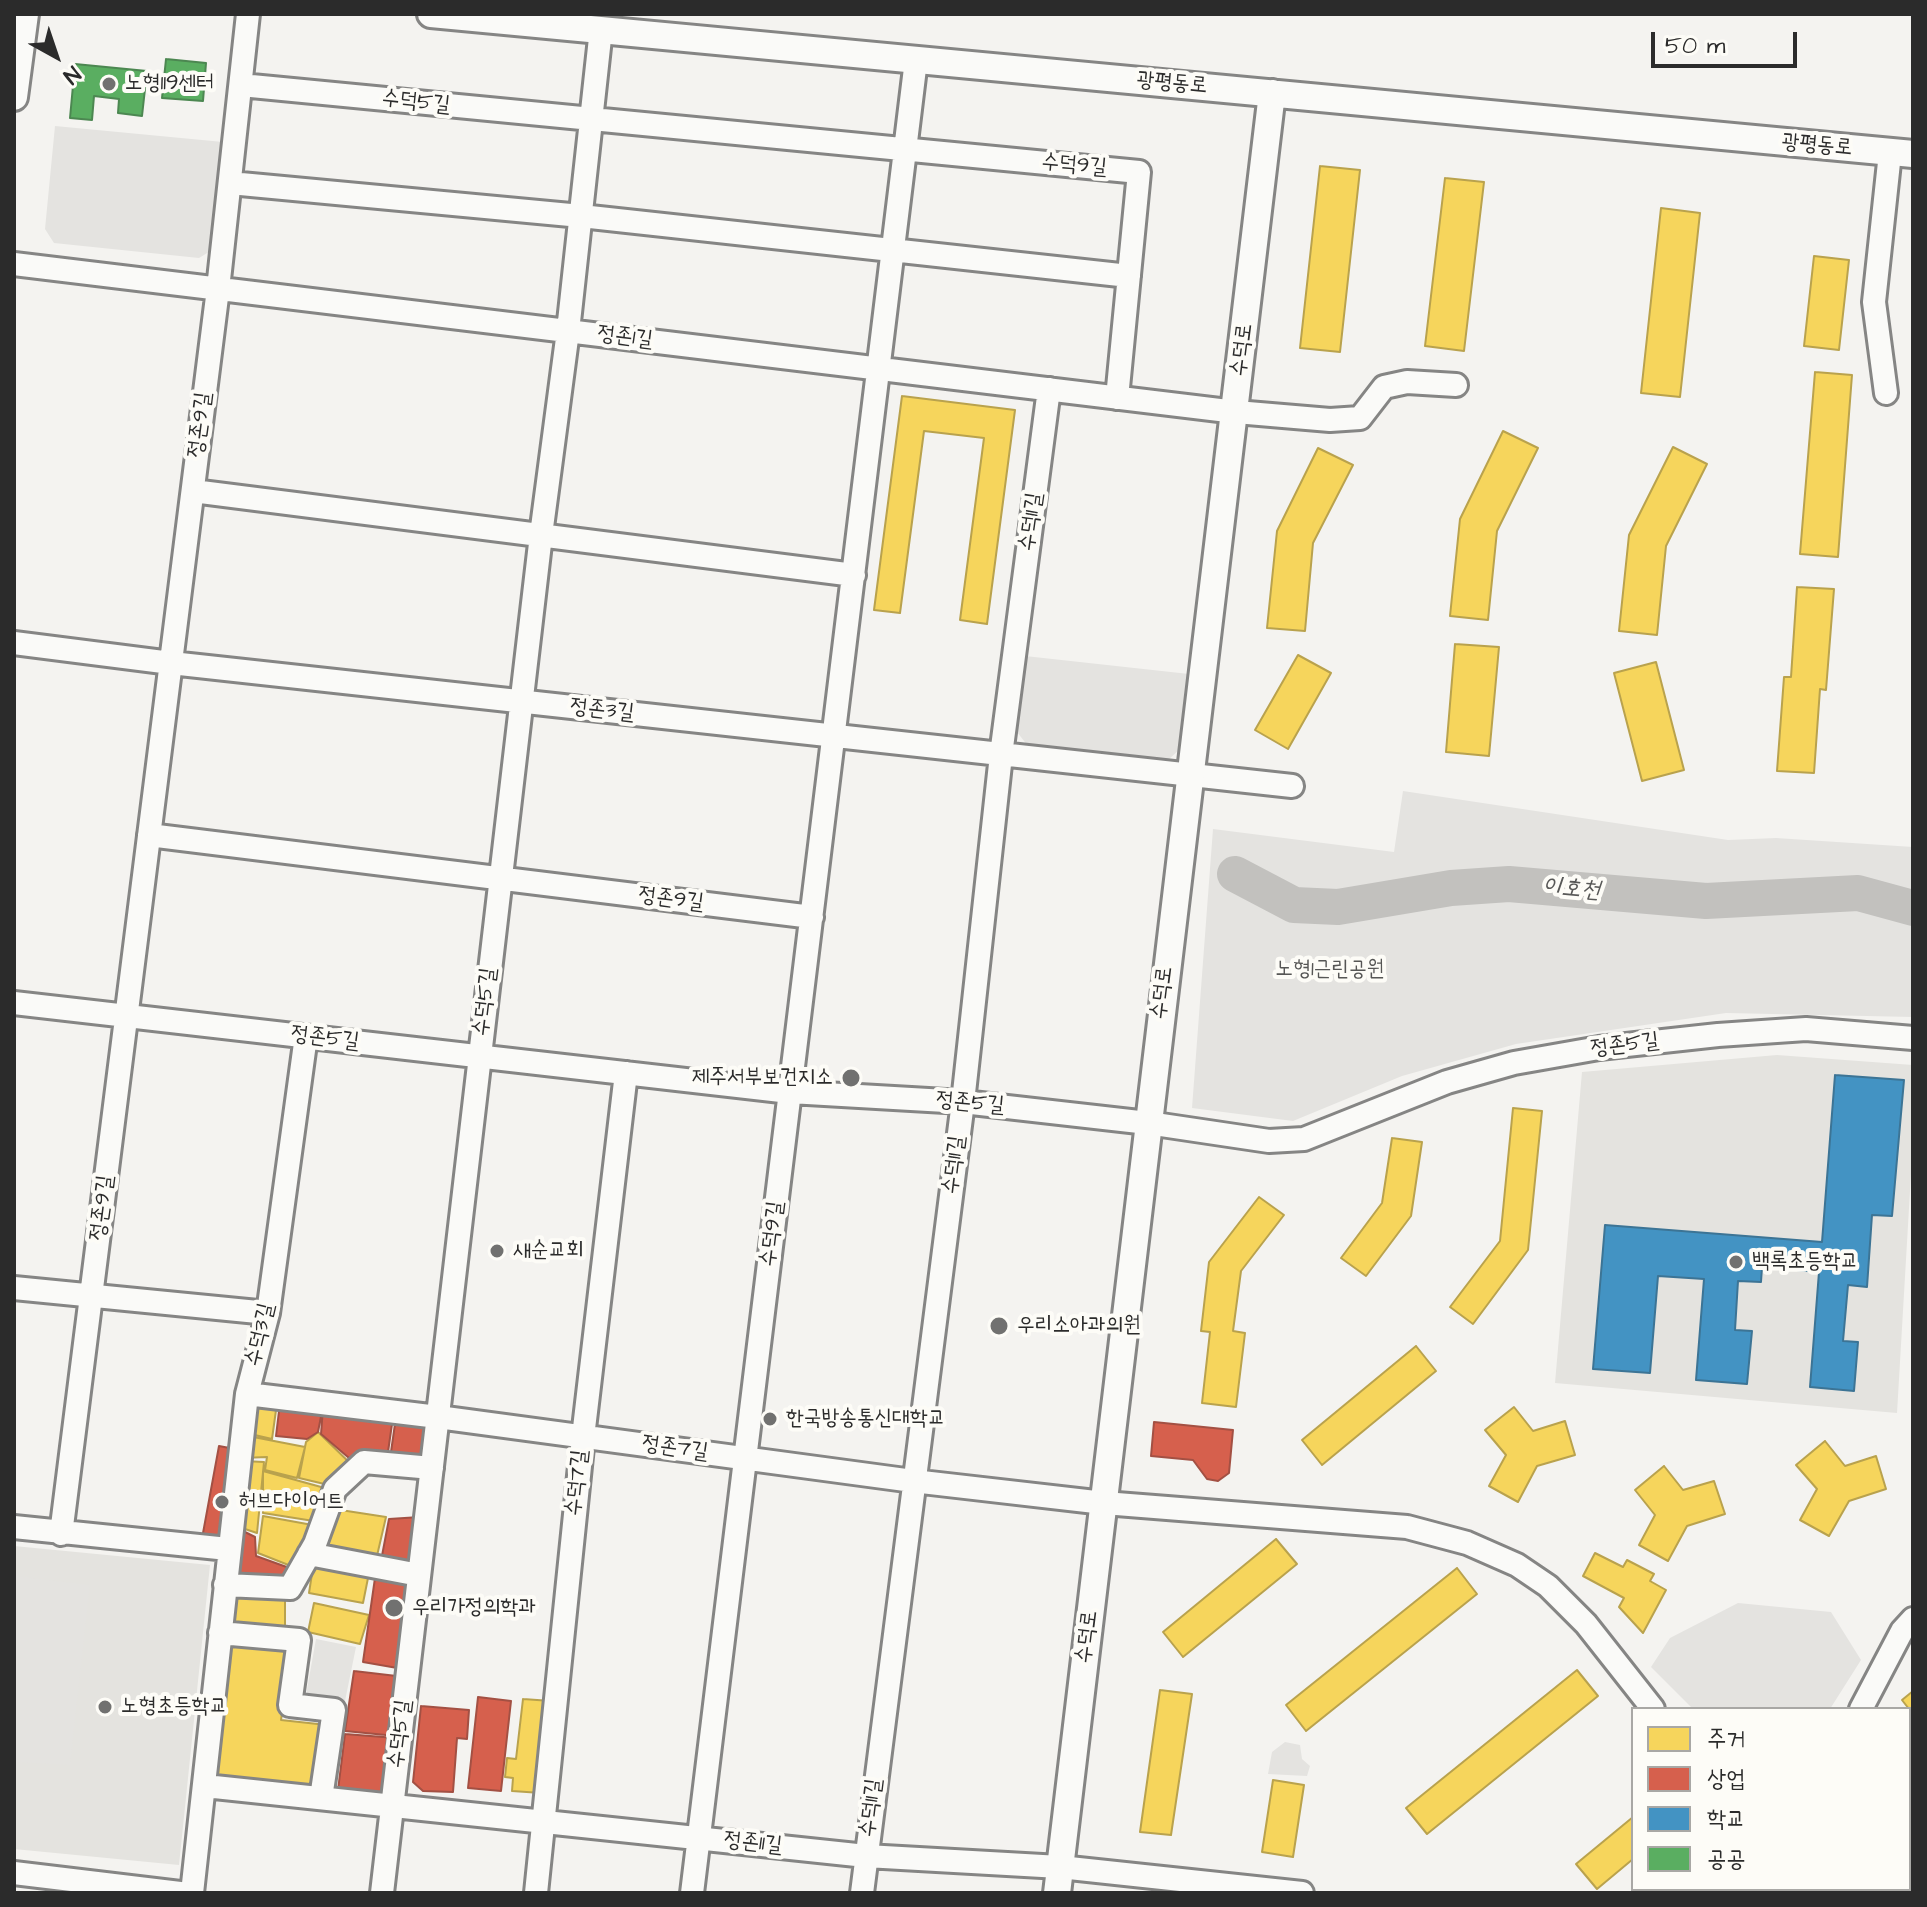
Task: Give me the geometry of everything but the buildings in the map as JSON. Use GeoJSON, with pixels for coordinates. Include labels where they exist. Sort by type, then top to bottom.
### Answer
{"type":"FeatureCollection","features":[{"type":"Feature","properties":{"kind":"main road"},"geometry":{"type":"LineString","coordinates":[[14,97],[25,14]]}},
{"type":"Feature","properties":{"kind":"main road","name":"광평동로"},"geometry":{"type":"LineString","coordinates":[[431,14],[1902,154]]}},
{"type":"Feature","properties":{"kind":"main road","name":"수덕로"},"geometry":{"type":"LineString","coordinates":[[1059,1880],[1272,93]]}},
{"type":"Feature","properties":{"kind":"street","name":"정존9길"},"geometry":{"type":"LineString","coordinates":[[61,1534],[218,289],[248,14]]}},
{"type":"Feature","properties":{"kind":"street","name":"수덕5길"},"geometry":{"type":"LineString","coordinates":[[382,1893],[541,535],[568,331],[601,29]]}},
{"type":"Feature","properties":{"kind":"street","name":"수덕9길"},"geometry":{"type":"LineString","coordinates":[[692,1893],[916,60]]}},
{"type":"Feature","properties":{"kind":"street","name":"수덕5길"},"geometry":{"type":"LineString","coordinates":[[241,85],[591,121]]}},
{"type":"Feature","properties":{"kind":"street","name":"수덕9길"},"geometry":{"type":"LineString","coordinates":[[591,121],[1139,172],[1117,398]]}},
{"type":"Feature","properties":{"kind":"street"},"geometry":{"type":"LineString","coordinates":[[1886,393],[1874,302],[1902,154]]}},
{"type":"Feature","properties":{"kind":"street"},"geometry":{"type":"LineString","coordinates":[[230,183],[581,216],[1129,276]]}},
{"type":"Feature","properties":{"kind":"street","name":"정존1길"},"geometry":{"type":"LineString","coordinates":[[14,264],[1117,398],[1330,420],[1360,418],[1384,387],[1407,382],[1456,385]]}},
{"type":"Feature","properties":{"kind":"street","name":"수덕11길"},"geometry":{"type":"LineString","coordinates":[[862,1893],[963,1102],[1001,755],[1049,389]]}},
{"type":"Feature","properties":{"kind":"street"},"geometry":{"type":"LineString","coordinates":[[193,491],[854,575]]}},
{"type":"Feature","properties":{"kind":"street","name":"정존3길"},"geometry":{"type":"LineString","coordinates":[[14,643],[171,663],[1292,786]]}},
{"type":"Feature","properties":{"kind":"street","name":"정존9길"},"geometry":{"type":"LineString","coordinates":[[149,835],[812,917]]}},
{"type":"Feature","properties":{"kind":"street","name":"정존5길"},"geometry":{"type":"LineString","coordinates":[[14,1003],[790,1092],[963,1102],[1148,1123],[1269,1141],[1304,1139],[1447,1082],[1514,1063],[1599,1048],[1806,1029],[1913,1038]]}},
{"type":"Feature","properties":{"kind":"street","name":"수덕3길"},"geometry":{"type":"LineString","coordinates":[[192,1893],[247,1394],[268,1313],[306,1036]]}},
{"type":"Feature","properties":{"kind":"street","name":"수덕7길"},"geometry":{"type":"LineString","coordinates":[[536,1893],[583,1437],[626,1073]]}},
{"type":"Feature","properties":{"kind":"street"},"geometry":{"type":"LineString","coordinates":[[14,1288],[268,1313]]}},
{"type":"Feature","properties":{"kind":"street","name":"정존7길"},"geometry":{"type":"LineString","coordinates":[[247,1394],[1104,1503],[1407,1527],[1467,1543],[1517,1565],[1548,1586],[1586,1624],[1651,1707]]}},
{"type":"Feature","properties":{"kind":"street"},"geometry":{"type":"LineString","coordinates":[[225,1585],[290,1588],[309,1554],[335,1489],[364,1462],[432,1468]]}},
{"type":"Feature","properties":{"kind":"street"},"geometry":{"type":"LineString","coordinates":[[14,1527],[228,1549]]}},
{"type":"Feature","properties":{"kind":"street"},"geometry":{"type":"LineString","coordinates":[[309,1554],[419,1575]]}},
{"type":"Feature","properties":{"kind":"street"},"geometry":{"type":"LineString","coordinates":[[1862,1707],[1902,1631],[1913,1619]]}},
{"type":"Feature","properties":{"kind":"street"},"geometry":{"type":"LineString","coordinates":[[220,1633],[299,1640],[290,1705],[334,1710],[321,1798]]}},
{"type":"Feature","properties":{"kind":"street","name":"정존11길"},"geometry":{"type":"LineString","coordinates":[[205,1786],[866,1856],[1059,1880],[1302,1893]]}},
{"type":"Feature","properties":{"kind":"street"},"geometry":{"type":"LineString","coordinates":[[16,1880],[180,1893]]}},
{"type":"Feature","properties":{"kind":"shaded area","name":"백록초등학교"},"geometry":{"type":"Polygon","coordinates":[[[1777,1055],[1913,1065],[1913,1140],[1897,1413],[1555,1383],[1582,1072],[1777,1055]]]}},
{"type":"Feature","properties":{"kind":"shaded area","name":"노형초등학교"},"geometry":{"type":"Polygon","coordinates":[[[14,1546],[210,1565],[179,1865],[14,1849],[14,1546]]]}},
{"type":"Feature","properties":{"kind":"green space"},"geometry":{"type":"Polygon","coordinates":[[[55,126],[223,142],[212,250],[199,258],[54,243],[45,229],[55,126]]]}},
{"type":"Feature","properties":{"kind":"green space"},"geometry":{"type":"Polygon","coordinates":[[[1025,656],[1189,674],[1181,748],[1167,761],[1028,746],[1017,732],[1025,656]]]}},
{"type":"Feature","properties":{"kind":"green space","name":"노형1근린공원"},"geometry":{"type":"Polygon","coordinates":[[[1403,791],[1728,840],[1776,838],[1913,847],[1913,1017],[1726,1013],[1516,1044],[1402,1076],[1293,1121],[1192,1108],[1213,829],[1394,852],[1403,791]]]}},
{"type":"Feature","properties":{"kind":"green space"},"geometry":{"type":"Polygon","coordinates":[[[14,1576],[90,1585],[70,1765],[14,1762],[14,1576]]]}},
{"type":"Feature","properties":{"kind":"green space"},"geometry":{"type":"Polygon","coordinates":[[[1738,1603],[1831,1612],[1861,1660],[1831,1707],[1691,1707],[1651,1667],[1670,1638],[1738,1603]]]}},
{"type":"Feature","properties":{"kind":"green space"},"geometry":{"type":"Polygon","coordinates":[[[316,1639],[356,1647],[345,1701],[306,1695],[316,1639]]]}},
{"type":"Feature","properties":{"kind":"green space"},"geometry":{"type":"Polygon","coordinates":[[[1285,1742],[1300,1745],[1302,1759],[1310,1766],[1307,1776],[1268,1774],[1272,1752],[1285,1742]]]}},
{"type":"Feature","properties":{"kind":"waterway","name":"이호천"},"geometry":{"type":"LineString","coordinates":[[1235,874],[1294,905],[1338,907],[1451,888],[1509,884],[1706,901],[1858,893],[1913,908]]}},
{"type":"Feature","properties":{"kind":"place","name":"노형119센터"},"geometry":{"type":"Point","coordinates":[109,84]}},
{"type":"Feature","properties":{"kind":"place","name":"제주서부보건지소"},"geometry":{"type":"Point","coordinates":[851,1078]}},
{"type":"Feature","properties":{"kind":"place","name":"새순교회"},"geometry":{"type":"Point","coordinates":[497,1251]}},
{"type":"Feature","properties":{"kind":"place","name":"백록초등학교"},"geometry":{"type":"Point","coordinates":[1736,1262]}},
{"type":"Feature","properties":{"kind":"place","name":"우리소아과의원"},"geometry":{"type":"Point","coordinates":[999,1326]}},
{"type":"Feature","properties":{"kind":"place","name":"한국방송통신대학교"},"geometry":{"type":"Point","coordinates":[770,1419]}},
{"type":"Feature","properties":{"kind":"place","name":"허브다이어트"},"geometry":{"type":"Point","coordinates":[222,1502]}},
{"type":"Feature","properties":{"kind":"place","name":"우리가정의학과"},"geometry":{"type":"Point","coordinates":[394,1608]}},
{"type":"Feature","properties":{"kind":"place","name":"노형초등학교"},"geometry":{"type":"Point","coordinates":[105,1707]}}]}
